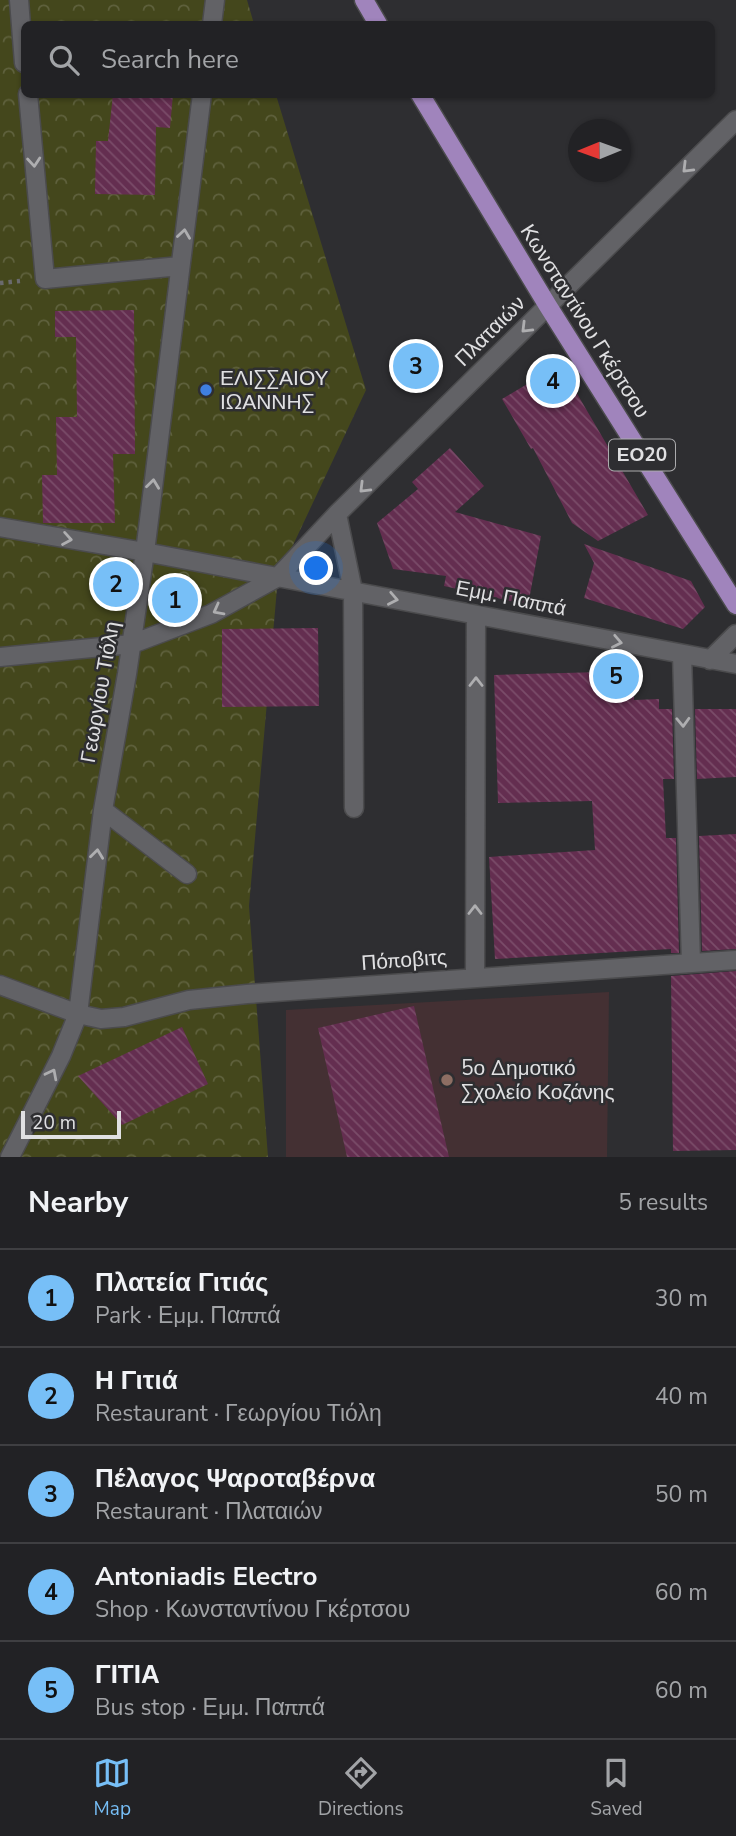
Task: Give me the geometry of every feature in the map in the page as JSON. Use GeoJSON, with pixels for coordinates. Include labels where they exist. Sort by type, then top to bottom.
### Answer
{"type":"FeatureCollection","features":[{"type":"Feature","properties":{"kind":"main road"},"geometry":{"type":"LineString","coordinates":[[364,0],[376,21]]}},
{"type":"Feature","properties":{"kind":"main road","name":"Κωνσταντίνου Γκέρτσου"},"geometry":{"type":"LineString","coordinates":[[422,98],[548,306],[736,605]]}},
{"type":"Feature","properties":{"kind":"street"},"geometry":{"type":"LineString","coordinates":[[19,0],[21,25]]}},
{"type":"Feature","properties":{"kind":"street"},"geometry":{"type":"LineString","coordinates":[[212,21],[215,0]]}},
{"type":"Feature","properties":{"kind":"street"},"geometry":{"type":"LineString","coordinates":[[27,98],[45,279],[180,266]]}},
{"type":"Feature","properties":{"kind":"street","name":"Γεωργίου Τιόλη"},"geometry":{"type":"LineString","coordinates":[[10,1157],[61,1056],[78,1014],[103,810],[145,552],[201,98]]}},
{"type":"Feature","properties":{"kind":"street","name":"Πλαταιών"},"geometry":{"type":"LineString","coordinates":[[278,577],[337,514],[736,120]]}},
{"type":"Feature","properties":{"kind":"street"},"geometry":{"type":"LineString","coordinates":[[337,514],[353,591],[354,808]]}},
{"type":"Feature","properties":{"kind":"street","name":"Εμμ. Παππά"},"geometry":{"type":"LineString","coordinates":[[0,527],[736,664]]}},
{"type":"Feature","properties":{"kind":"street"},"geometry":{"type":"LineString","coordinates":[[0,657],[132,644],[211,614],[278,577]]}},
{"type":"Feature","properties":{"kind":"street"},"geometry":{"type":"LineString","coordinates":[[475,978],[476,615]]}},
{"type":"Feature","properties":{"kind":"street"},"geometry":{"type":"LineString","coordinates":[[710,660],[736,634]]}},
{"type":"Feature","properties":{"kind":"street"},"geometry":{"type":"LineString","coordinates":[[681,654],[691,963]]}},
{"type":"Feature","properties":{"kind":"street"},"geometry":{"type":"LineString","coordinates":[[103,810],[187,874]]}},
{"type":"Feature","properties":{"kind":"street","name":"Πόποβιτς"},"geometry":{"type":"LineString","coordinates":[[0,985],[78,1014],[101,1019],[124,1017],[189,1000],[224,996],[736,960]]}},
{"type":"Feature","properties":{"kind":"shaded area","name":"5ο Δημοτικό Σχολείο Κοζάνης"},"geometry":{"type":"Polygon","coordinates":[[[609,992],[607,1157],[286,1157],[286,1010],[609,992]]]}},
{"type":"Feature","properties":{"kind":"green space"},"geometry":{"type":"Polygon","coordinates":[[[0,0],[247,0],[253,21],[21,21],[21,98],[277,98],[366,390],[278,577],[249,906],[268,1157],[0,1157],[0,0]]]}},
{"type":"Feature","properties":{"kind":"building"},"geometry":{"type":"Polygon","coordinates":[[[113,98],[173,98],[170,128],[156,127],[155,195],[95,194],[96,141],[108,141],[113,98]]]}},
{"type":"Feature","properties":{"kind":"building"},"geometry":{"type":"Polygon","coordinates":[[[134,310],[135,454],[113,454],[115,523],[43,523],[42,475],[57,475],[56,417],[77,417],[76,337],[55,337],[55,311],[134,310]]]}},
{"type":"Feature","properties":{"kind":"building"},"geometry":{"type":"Polygon","coordinates":[[[555,356],[648,515],[598,541],[572,523],[533,448],[531,449],[502,399],[534,380],[529,371],[555,356]]]}},
{"type":"Feature","properties":{"kind":"building"},"geometry":{"type":"Polygon","coordinates":[[[450,448],[484,486],[455,512],[541,536],[528,605],[444,586],[446,576],[393,569],[377,523],[418,489],[412,482],[450,448]]]}},
{"type":"Feature","properties":{"kind":"building"},"geometry":{"type":"Polygon","coordinates":[[[584,544],[691,581],[705,607],[683,629],[584,598],[594,563],[584,544]]]}},
{"type":"Feature","properties":{"kind":"building"},"geometry":{"type":"Polygon","coordinates":[[[318,628],[319,706],[222,707],[222,629],[318,628]]]}},
{"type":"Feature","properties":{"kind":"building"},"geometry":{"type":"Polygon","coordinates":[[[601,672],[601,694],[634,693],[634,700],[659,699],[659,709],[672,709],[674,779],[663,779],[666,838],[676,838],[679,953],[671,953],[671,949],[495,959],[489,857],[595,850],[592,801],[498,803],[494,675],[601,672]]]}},
{"type":"Feature","properties":{"kind":"building"},"geometry":{"type":"Polygon","coordinates":[[[695,709],[736,709],[736,777],[697,779],[695,709]]]}},
{"type":"Feature","properties":{"kind":"building"},"geometry":{"type":"Polygon","coordinates":[[[736,834],[736,949],[702,951],[699,836],[736,834]]]}},
{"type":"Feature","properties":{"kind":"building"},"geometry":{"type":"Polygon","coordinates":[[[736,971],[736,1150],[673,1151],[671,976],[736,971]]]}},
{"type":"Feature","properties":{"kind":"building"},"geometry":{"type":"Polygon","coordinates":[[[414,1006],[449,1157],[347,1157],[318,1028],[414,1006]]]}},
{"type":"Feature","properties":{"kind":"building"},"geometry":{"type":"Polygon","coordinates":[[[182,1027],[208,1084],[122,1125],[78,1076],[182,1027]]]}},
{"type":"Feature","properties":{"kind":"place","name":"Πέλαγος Ψαροταβέρνα"},"geometry":{"type":"Point","coordinates":[416,366]}},
{"type":"Feature","properties":{"kind":"place","name":"Antoniadis Electro"},"geometry":{"type":"Point","coordinates":[553,381]}},
{"type":"Feature","properties":{"kind":"place","name":"ΕΛΙΣΣΑΙΟΥ ΙΩΑΝΝΗΣ"},"geometry":{"type":"Point","coordinates":[206,390]}},
{"type":"Feature","properties":{"kind":"place","name":"Η Γιτιά"},"geometry":{"type":"Point","coordinates":[116,584]}},
{"type":"Feature","properties":{"kind":"place","name":"Πλατεία Γιτιάς"},"geometry":{"type":"Point","coordinates":[175,600]}},
{"type":"Feature","properties":{"kind":"place","name":"ΓΙΤΙΑ"},"geometry":{"type":"Point","coordinates":[616,676]}},
{"type":"Feature","properties":{"kind":"place","name":"5ο Δημοτικό Σχολείο Κοζάνης"},"geometry":{"type":"Point","coordinates":[447,1080]}}]}
